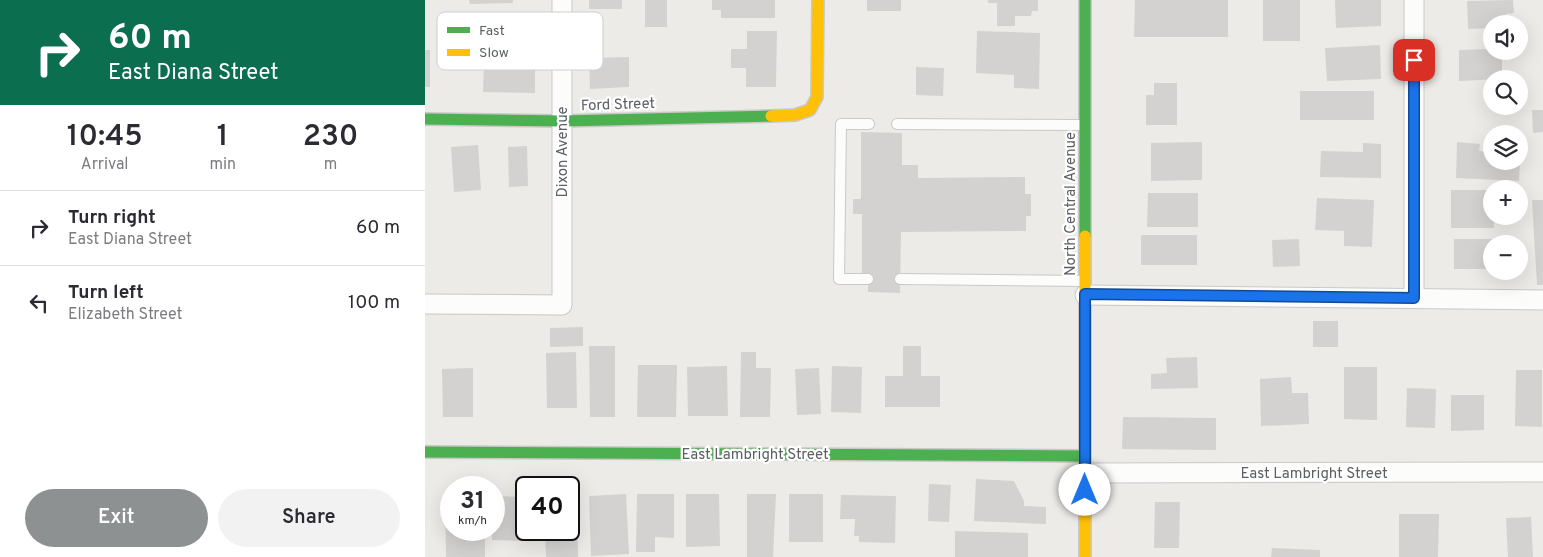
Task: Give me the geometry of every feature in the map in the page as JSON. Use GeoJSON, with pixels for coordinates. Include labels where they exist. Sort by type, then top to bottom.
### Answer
{"type":"FeatureCollection","features":[{"type":"Feature","properties":{"kind":"street","name":"Ford Street"},"geometry":{"type":"LineString","coordinates":[[425,119],[563,121],[795,115],[810,110],[817,97],[819,0]]}},
{"type":"Feature","properties":{"kind":"street","name":"North Central Avenue"},"geometry":{"type":"LineString","coordinates":[[1085,0],[1085,557]]}},
{"type":"Feature","properties":{"kind":"street"},"geometry":{"type":"LineString","coordinates":[[1414,0],[1414,298]]}},
{"type":"Feature","properties":{"kind":"street","name":"Dixon Avenue"},"geometry":{"type":"LineString","coordinates":[[425,304],[562,305],[563,70]]}},
{"type":"Feature","properties":{"kind":"street"},"geometry":{"type":"LineString","coordinates":[[1085,288],[1543,300]]}},
{"type":"Feature","properties":{"kind":"street","name":"East Lambright Street"},"geometry":{"type":"LineString","coordinates":[[425,452],[1543,472]]}},
{"type":"Feature","properties":{"kind":"lane"},"geometry":{"type":"LineString","coordinates":[[868,279],[839,279],[841,124],[869,124]]}},
{"type":"Feature","properties":{"kind":"lane"},"geometry":{"type":"LineString","coordinates":[[897,124],[1085,125]]}},
{"type":"Feature","properties":{"kind":"lane"},"geometry":{"type":"LineString","coordinates":[[900,279],[1085,288]]}},
{"type":"Feature","properties":{"kind":"building"},"geometry":{"type":"Polygon","coordinates":[[[469,0],[513,0],[513,3],[470,4],[469,0]]]}},
{"type":"Feature","properties":{"kind":"building"},"geometry":{"type":"Polygon","coordinates":[[[589,0],[622,0],[622,9],[589,9],[589,0]]]}},
{"type":"Feature","properties":{"kind":"building"},"geometry":{"type":"Polygon","coordinates":[[[645,0],[667,0],[667,27],[645,27],[645,0]]]}},
{"type":"Feature","properties":{"kind":"building"},"geometry":{"type":"Polygon","coordinates":[[[712,0],[775,0],[775,18],[721,18],[721,10],[712,10],[712,0]]]}},
{"type":"Feature","properties":{"kind":"building"},"geometry":{"type":"Polygon","coordinates":[[[867,0],[901,0],[901,11],[867,11],[867,0]]]}},
{"type":"Feature","properties":{"kind":"building"},"geometry":{"type":"Polygon","coordinates":[[[988,0],[1038,0],[1038,11],[1032,11],[1031,16],[1015,16],[1015,26],[997,26],[997,3],[988,3],[988,0]]]}},
{"type":"Feature","properties":{"kind":"building"},"geometry":{"type":"Polygon","coordinates":[[[1135,0],[1228,0],[1228,37],[1134,37],[1135,0]]]}},
{"type":"Feature","properties":{"kind":"building"},"geometry":{"type":"Polygon","coordinates":[[[1263,0],[1300,0],[1300,41],[1263,41],[1263,0]]]}},
{"type":"Feature","properties":{"kind":"building"},"geometry":{"type":"Polygon","coordinates":[[[1335,0],[1381,0],[1381,26],[1336,28],[1335,0]]]}},
{"type":"Feature","properties":{"kind":"building"},"geometry":{"type":"Polygon","coordinates":[[[1513,0],[1514,13],[1483,15],[1483,28],[1468,29],[1467,1],[1513,0]]]}},
{"type":"Feature","properties":{"kind":"building"},"geometry":{"type":"Polygon","coordinates":[[[747,31],[777,31],[776,87],[746,87],[746,68],[731,68],[731,49],[747,49],[747,31]]]}},
{"type":"Feature","properties":{"kind":"building"},"geometry":{"type":"Polygon","coordinates":[[[977,31],[1040,33],[1039,89],[1014,88],[1014,75],[976,73],[977,31]]]}},
{"type":"Feature","properties":{"kind":"building"},"geometry":{"type":"Polygon","coordinates":[[[1380,45],[1381,79],[1327,81],[1325,48],[1380,45]]]}},
{"type":"Feature","properties":{"kind":"building"},"geometry":{"type":"Polygon","coordinates":[[[1483,49],[1483,60],[1502,60],[1502,70],[1483,70],[1483,80],[1459,81],[1459,50],[1483,49]]]}},
{"type":"Feature","properties":{"kind":"building"},"geometry":{"type":"Polygon","coordinates":[[[425,50],[430,50],[430,87],[425,87],[425,50]]]}},
{"type":"Feature","properties":{"kind":"building"},"geometry":{"type":"Polygon","coordinates":[[[629,57],[629,87],[590,89],[589,70],[603,70],[603,58],[629,57]]]}},
{"type":"Feature","properties":{"kind":"building"},"geometry":{"type":"Polygon","coordinates":[[[916,67],[944,68],[943,96],[916,95],[916,67]]]}},
{"type":"Feature","properties":{"kind":"building"},"geometry":{"type":"Polygon","coordinates":[[[484,70],[535,70],[535,93],[483,92],[484,70]]]}},
{"type":"Feature","properties":{"kind":"building"},"geometry":{"type":"Polygon","coordinates":[[[1154,83],[1177,83],[1177,125],[1146,125],[1146,95],[1154,95],[1154,83]]]}},
{"type":"Feature","properties":{"kind":"building"},"geometry":{"type":"Polygon","coordinates":[[[1300,91],[1374,91],[1374,120],[1300,120],[1300,91]]]}},
{"type":"Feature","properties":{"kind":"building"},"geometry":{"type":"Polygon","coordinates":[[[1532,110],[1543,110],[1543,132],[1533,133],[1532,110]]]}},
{"type":"Feature","properties":{"kind":"building"},"geometry":{"type":"Polygon","coordinates":[[[861,132],[902,133],[902,165],[918,165],[918,178],[1025,177],[1025,194],[1031,194],[1031,216],[1026,216],[1026,231],[901,232],[900,293],[868,292],[868,277],[862,277],[862,214],[853,214],[853,199],[861,199],[861,132]]]}},
{"type":"Feature","properties":{"kind":"building"},"geometry":{"type":"Polygon","coordinates":[[[1202,142],[1202,180],[1151,181],[1151,143],[1202,142]]]}},
{"type":"Feature","properties":{"kind":"building"},"geometry":{"type":"Polygon","coordinates":[[[1457,142],[1480,144],[1479,151],[1483,151],[1483,170],[1520,170],[1519,180],[1456,178],[1457,142]]]}},
{"type":"Feature","properties":{"kind":"building"},"geometry":{"type":"Polygon","coordinates":[[[1363,143],[1381,144],[1381,178],[1320,177],[1321,151],[1363,152],[1363,143]]]}},
{"type":"Feature","properties":{"kind":"building"},"geometry":{"type":"Polygon","coordinates":[[[478,145],[481,190],[454,192],[451,147],[478,145]]]}},
{"type":"Feature","properties":{"kind":"building"},"geometry":{"type":"Polygon","coordinates":[[[527,146],[528,186],[509,187],[508,147],[527,146]]]}},
{"type":"Feature","properties":{"kind":"building"},"geometry":{"type":"Polygon","coordinates":[[[1451,190],[1483,190],[1483,225],[1494,225],[1494,228],[1451,228],[1451,190]]]}},
{"type":"Feature","properties":{"kind":"building"},"geometry":{"type":"Polygon","coordinates":[[[1148,193],[1198,193],[1198,227],[1147,227],[1148,193]]]}},
{"type":"Feature","properties":{"kind":"building"},"geometry":{"type":"Polygon","coordinates":[[[1317,198],[1374,200],[1372,247],[1344,246],[1344,231],[1315,230],[1317,198]]]}},
{"type":"Feature","properties":{"kind":"building"},"geometry":{"type":"Polygon","coordinates":[[[1532,200],[1543,200],[1543,285],[1537,285],[1532,200]]]}},
{"type":"Feature","properties":{"kind":"building"},"geometry":{"type":"Polygon","coordinates":[[[1141,235],[1197,235],[1197,265],[1141,265],[1141,235]]]}},
{"type":"Feature","properties":{"kind":"building"},"geometry":{"type":"Polygon","coordinates":[[[1299,239],[1300,266],[1273,267],[1272,240],[1299,239]]]}},
{"type":"Feature","properties":{"kind":"building"},"geometry":{"type":"Polygon","coordinates":[[[1454,239],[1483,239],[1483,269],[1454,269],[1454,239]]]}},
{"type":"Feature","properties":{"kind":"building"},"geometry":{"type":"Polygon","coordinates":[[[1313,321],[1338,321],[1338,347],[1313,347],[1313,321]]]}},
{"type":"Feature","properties":{"kind":"building"},"geometry":{"type":"Polygon","coordinates":[[[583,327],[583,346],[550,347],[550,328],[583,327]]]}},
{"type":"Feature","properties":{"kind":"building"},"geometry":{"type":"Polygon","coordinates":[[[589,346],[615,346],[615,417],[590,417],[589,346]]]}},
{"type":"Feature","properties":{"kind":"building"},"geometry":{"type":"Polygon","coordinates":[[[903,346],[921,346],[921,376],[940,376],[940,407],[885,407],[885,376],[903,376],[903,346]]]}},
{"type":"Feature","properties":{"kind":"building"},"geometry":{"type":"Polygon","coordinates":[[[576,352],[577,408],[547,408],[546,353],[576,352]]]}},
{"type":"Feature","properties":{"kind":"building"},"geometry":{"type":"Polygon","coordinates":[[[741,352],[756,352],[756,368],[771,368],[770,417],[740,417],[741,352]]]}},
{"type":"Feature","properties":{"kind":"building"},"geometry":{"type":"Polygon","coordinates":[[[1197,357],[1198,388],[1151,389],[1151,374],[1167,373],[1166,358],[1197,357]]]}},
{"type":"Feature","properties":{"kind":"building"},"geometry":{"type":"Polygon","coordinates":[[[638,365],[677,365],[676,417],[637,417],[638,365]]]}},
{"type":"Feature","properties":{"kind":"building"},"geometry":{"type":"Polygon","coordinates":[[[727,366],[728,416],[688,416],[687,367],[727,366]]]}},
{"type":"Feature","properties":{"kind":"building"},"geometry":{"type":"Polygon","coordinates":[[[832,366],[862,367],[861,413],[831,412],[832,366]]]}},
{"type":"Feature","properties":{"kind":"building"},"geometry":{"type":"Polygon","coordinates":[[[1344,367],[1377,367],[1377,420],[1344,419],[1344,367]]]}},
{"type":"Feature","properties":{"kind":"building"},"geometry":{"type":"Polygon","coordinates":[[[473,368],[473,417],[443,417],[442,369],[473,368]]]}},
{"type":"Feature","properties":{"kind":"building"},"geometry":{"type":"Polygon","coordinates":[[[819,368],[821,414],[797,415],[795,369],[819,368]]]}},
{"type":"Feature","properties":{"kind":"building"},"geometry":{"type":"Polygon","coordinates":[[[1516,370],[1542,370],[1542,427],[1515,426],[1516,370]]]}},
{"type":"Feature","properties":{"kind":"building"},"geometry":{"type":"Polygon","coordinates":[[[1291,377],[1292,393],[1308,393],[1309,424],[1261,426],[1260,379],[1291,377]]]}},
{"type":"Feature","properties":{"kind":"building"},"geometry":{"type":"Polygon","coordinates":[[[1407,388],[1436,389],[1435,428],[1406,427],[1407,388]]]}},
{"type":"Feature","properties":{"kind":"building"},"geometry":{"type":"Polygon","coordinates":[[[1451,395],[1484,395],[1484,430],[1451,431],[1451,395]]]}},
{"type":"Feature","properties":{"kind":"building"},"geometry":{"type":"Polygon","coordinates":[[[1123,417],[1216,418],[1216,450],[1122,449],[1123,417]]]}},
{"type":"Feature","properties":{"kind":"building"},"geometry":{"type":"Polygon","coordinates":[[[976,479],[1014,481],[1024,501],[1024,506],[1046,507],[1046,524],[974,521],[976,479]]]}},
{"type":"Feature","properties":{"kind":"building"},"geometry":{"type":"Polygon","coordinates":[[[929,484],[951,485],[949,522],[928,521],[929,484]]]}},
{"type":"Feature","properties":{"kind":"building"},"geometry":{"type":"Polygon","coordinates":[[[626,494],[629,554],[591,556],[589,496],[626,494]]]}},
{"type":"Feature","properties":{"kind":"building"},"geometry":{"type":"Polygon","coordinates":[[[637,494],[674,494],[674,538],[655,537],[655,552],[636,552],[637,494]]]}},
{"type":"Feature","properties":{"kind":"building"},"geometry":{"type":"Polygon","coordinates":[[[686,494],[719,494],[720,546],[686,547],[686,494]]]}},
{"type":"Feature","properties":{"kind":"building"},"geometry":{"type":"Polygon","coordinates":[[[747,494],[776,494],[773,557],[747,557],[747,494]]]}},
{"type":"Feature","properties":{"kind":"building"},"geometry":{"type":"Polygon","coordinates":[[[789,494],[823,494],[823,542],[789,542],[789,494]]]}},
{"type":"Feature","properties":{"kind":"building"},"geometry":{"type":"Polygon","coordinates":[[[841,495],[896,496],[895,543],[859,542],[859,536],[854,536],[855,519],[840,519],[841,495]]]}},
{"type":"Feature","properties":{"kind":"building"},"geometry":{"type":"Polygon","coordinates":[[[505,496],[515,497],[515,541],[505,540],[505,496]]]}},
{"type":"Feature","properties":{"kind":"building"},"geometry":{"type":"Polygon","coordinates":[[[1155,502],[1180,502],[1179,548],[1154,548],[1155,502]]]}},
{"type":"Feature","properties":{"kind":"building"},"geometry":{"type":"Polygon","coordinates":[[[1399,514],[1439,514],[1438,557],[1399,557],[1399,514]]]}},
{"type":"Feature","properties":{"kind":"building"},"geometry":{"type":"Polygon","coordinates":[[[1531,517],[1533,557],[1508,557],[1506,518],[1531,517]]]}},
{"type":"Feature","properties":{"kind":"building"},"geometry":{"type":"Polygon","coordinates":[[[955,531],[1028,533],[1028,557],[955,557],[955,531]]]}},
{"type":"Feature","properties":{"kind":"building"},"geometry":{"type":"Polygon","coordinates":[[[446,541],[485,541],[485,557],[446,557],[446,541]]]}},
{"type":"Feature","properties":{"kind":"building"},"geometry":{"type":"Polygon","coordinates":[[[545,541],[578,541],[578,557],[546,557],[545,541]]]}},
{"type":"Feature","properties":{"kind":"building"},"geometry":{"type":"Polygon","coordinates":[[[1272,548],[1320,550],[1320,557],[1271,557],[1272,548]]]}},
{"type":"Feature","properties":{"kind":"traffic: fast"},"geometry":{"type":"LineString","coordinates":[[1085,0],[1085,236]]}},
{"type":"Feature","properties":{"kind":"traffic: fast"},"geometry":{"type":"LineString","coordinates":[[425,119],[563,121],[771,116]]}},
{"type":"Feature","properties":{"kind":"traffic: fast"},"geometry":{"type":"LineString","coordinates":[[425,452],[1085,456]]}},
{"type":"Feature","properties":{"kind":"traffic: slow"},"geometry":{"type":"LineString","coordinates":[[771,116],[795,115],[810,110],[817,97],[818,0]]}},
{"type":"Feature","properties":{"kind":"traffic: slow"},"geometry":{"type":"LineString","coordinates":[[1085,236],[1085,557]]}},
{"type":"Feature","properties":{"kind":"route"},"geometry":{"type":"LineString","coordinates":[[1085,490],[1085,294],[1414,298],[1414,60]]}}]}
